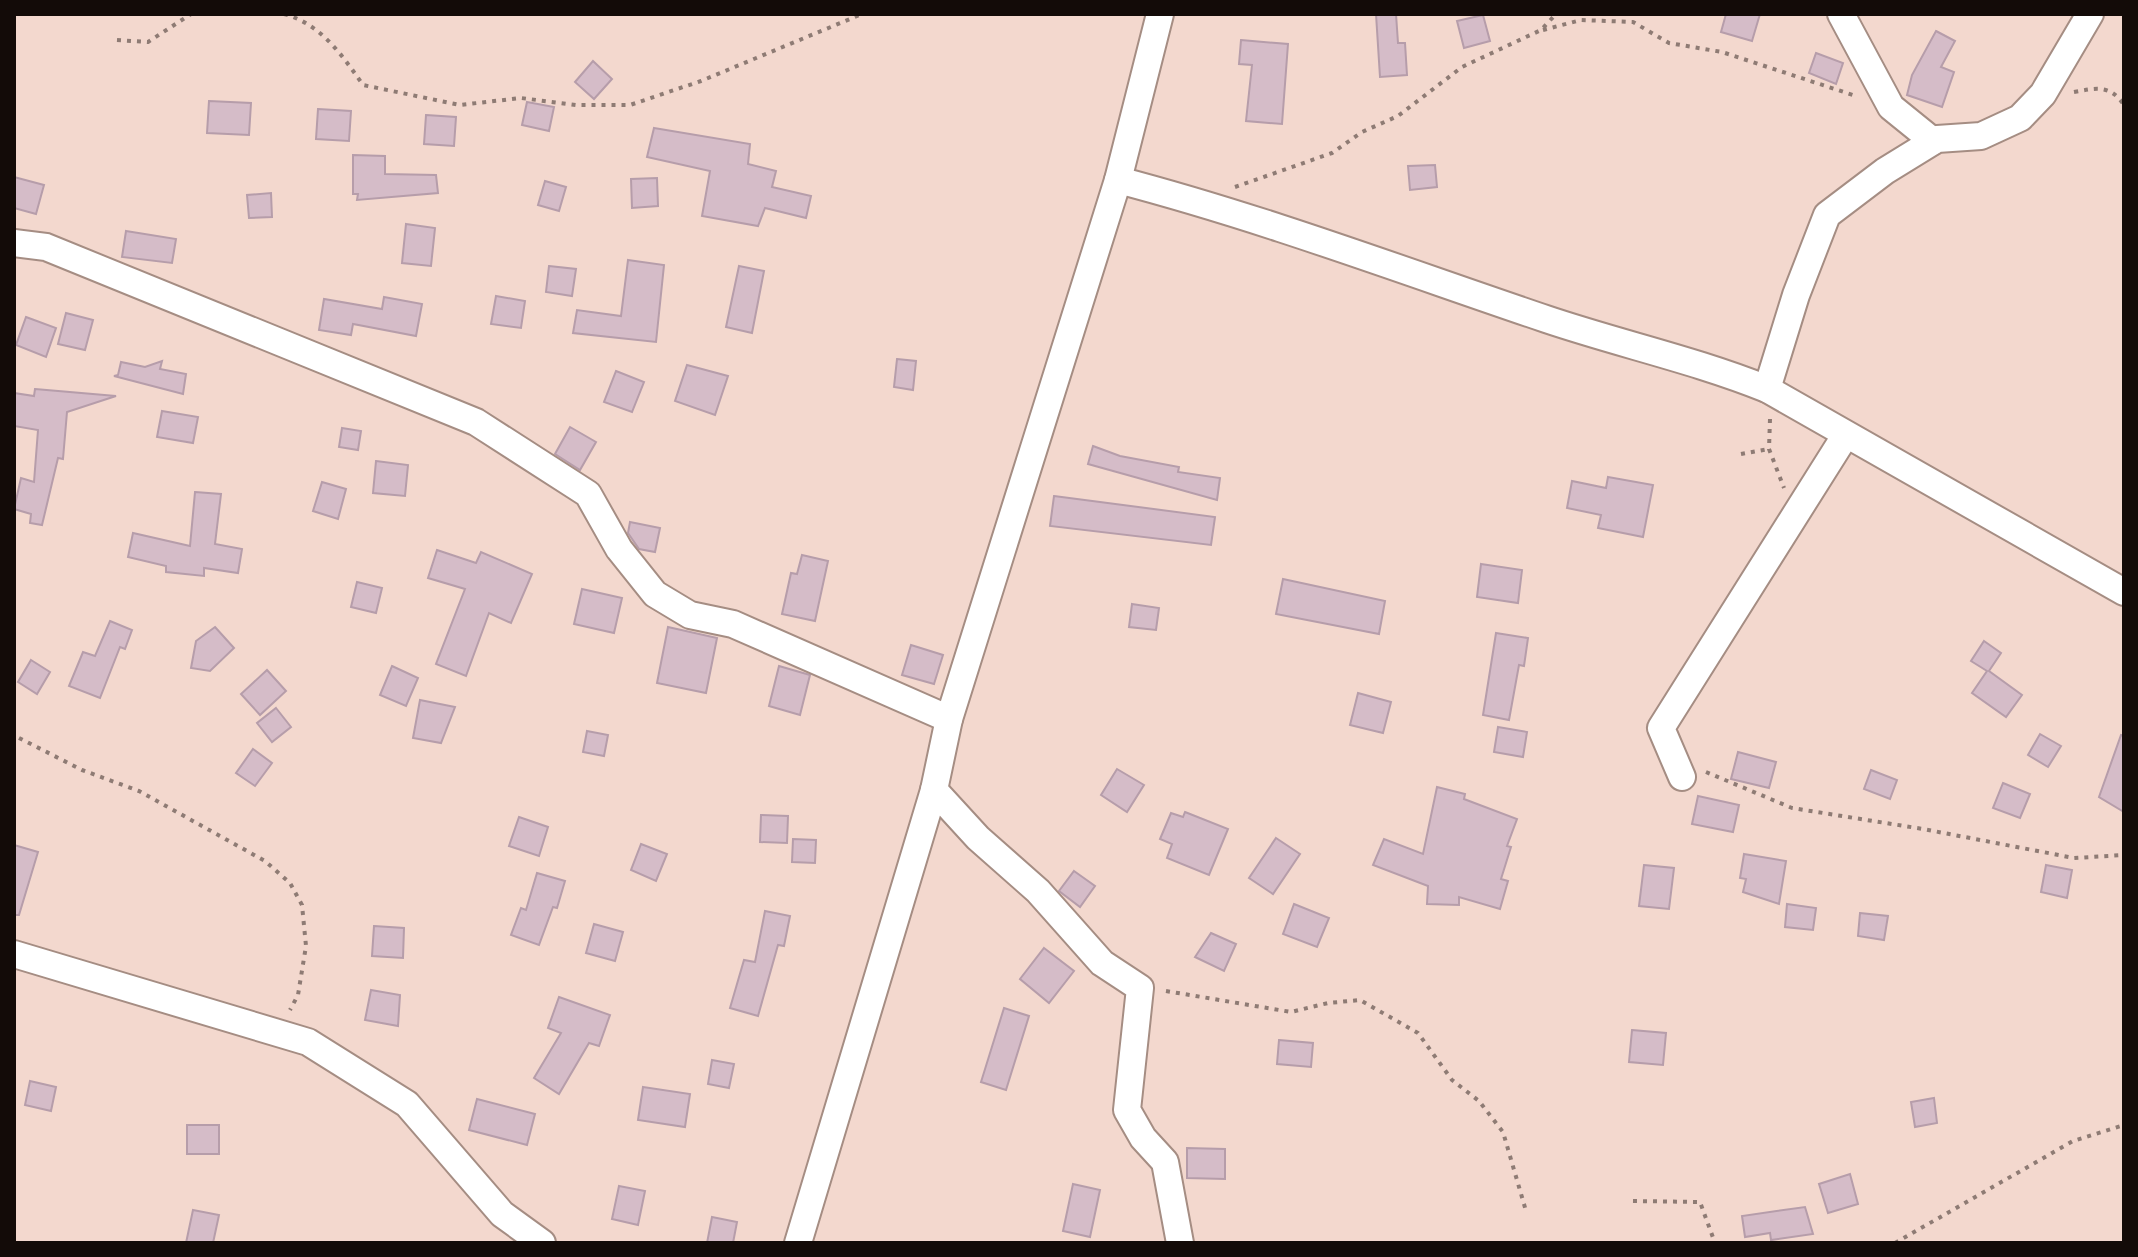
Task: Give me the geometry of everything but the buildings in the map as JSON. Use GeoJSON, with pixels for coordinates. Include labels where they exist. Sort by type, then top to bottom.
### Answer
{"type":"FeatureCollection","features":[{"type":"Feature","properties":{"kind":"street"},"geometry":{"type":"LineString","coordinates":[[798,1243],[934,790],[949,719],[1118,180],[1160,14]]}},
{"type":"Feature","properties":{"kind":"street"},"geometry":{"type":"LineString","coordinates":[[1841,14],[1891,107],[1933,141]]}},
{"type":"Feature","properties":{"kind":"street"},"geometry":{"type":"LineString","coordinates":[[1767,389],[1796,295],[1827,215],[1933,141],[1981,136],[2020,118],[2043,94],[2090,14]]}},
{"type":"Feature","properties":{"kind":"street"},"geometry":{"type":"LineString","coordinates":[[1118,180],[1193,200],[1605,339],[1714,368],[1767,389],[2124,592]]}},
{"type":"Feature","properties":{"kind":"street"},"geometry":{"type":"LineString","coordinates":[[14,243],[46,247],[476,422],[588,494],[619,549],[655,594],[690,615],[733,624],[949,719]]}},
{"type":"Feature","properties":{"kind":"street"},"geometry":{"type":"LineString","coordinates":[[1693,775],[1661,728],[1845,436]]}},
{"type":"Feature","properties":{"kind":"street"},"geometry":{"type":"LineString","coordinates":[[934,790],[978,838],[1038,891],[1102,963],[1140,988],[1127,1110],[1143,1138],[1165,1162],[1180,1243]]}},
{"type":"Feature","properties":{"kind":"street"},"geometry":{"type":"LineString","coordinates":[[14,954],[308,1042],[407,1104],[502,1214],[542,1243]]}},
{"type":"Feature","properties":{"kind":"path"},"geometry":{"type":"LineString","coordinates":[[117,40],[148,42],[191,14]]}},
{"type":"Feature","properties":{"kind":"path"},"geometry":{"type":"LineString","coordinates":[[284,14],[315,28],[340,52],[363,85],[460,105],[521,98],[576,105],[630,105],[701,81],[862,14]]}},
{"type":"Feature","properties":{"kind":"path"},"geometry":{"type":"LineString","coordinates":[[1193,200],[1332,153],[1362,132],[1398,116],[1462,67],[1518,44],[1541,30],[1556,14]]}},
{"type":"Feature","properties":{"kind":"path"},"geometry":{"type":"LineString","coordinates":[[1541,30],[1581,20],[1633,22],[1669,43],[1722,52],[1891,107]]}},
{"type":"Feature","properties":{"kind":"path"},"geometry":{"type":"LineString","coordinates":[[2043,94],[2057,100],[2070,93],[2102,87],[2118,95],[2124,105]]}},
{"type":"Feature","properties":{"kind":"path"},"geometry":{"type":"LineString","coordinates":[[1767,389],[1769,449],[1794,516]]}},
{"type":"Feature","properties":{"kind":"path"},"geometry":{"type":"LineString","coordinates":[[1741,454],[1769,449]]}},
{"type":"Feature","properties":{"kind":"path"},"geometry":{"type":"LineString","coordinates":[[19,738],[82,770],[152,797],[265,861],[290,883],[302,905],[306,946],[298,995],[277,1034]]}},
{"type":"Feature","properties":{"kind":"path"},"geometry":{"type":"LineString","coordinates":[[1693,775],[1792,808],[2074,858],[2124,855]]}},
{"type":"Feature","properties":{"kind":"path"},"geometry":{"type":"LineString","coordinates":[[1140,988],[1187,992],[1291,1012],[1360,1000],[1418,1033],[1452,1080],[1479,1101],[1503,1132],[1526,1211]]}},
{"type":"Feature","properties":{"kind":"path"},"geometry":{"type":"LineString","coordinates":[[1895,1243],[2073,1141],[2124,1125]]}},
{"type":"Feature","properties":{"kind":"path"},"geometry":{"type":"LineString","coordinates":[[1633,1201],[1700,1202],[1715,1243]]}}]}
